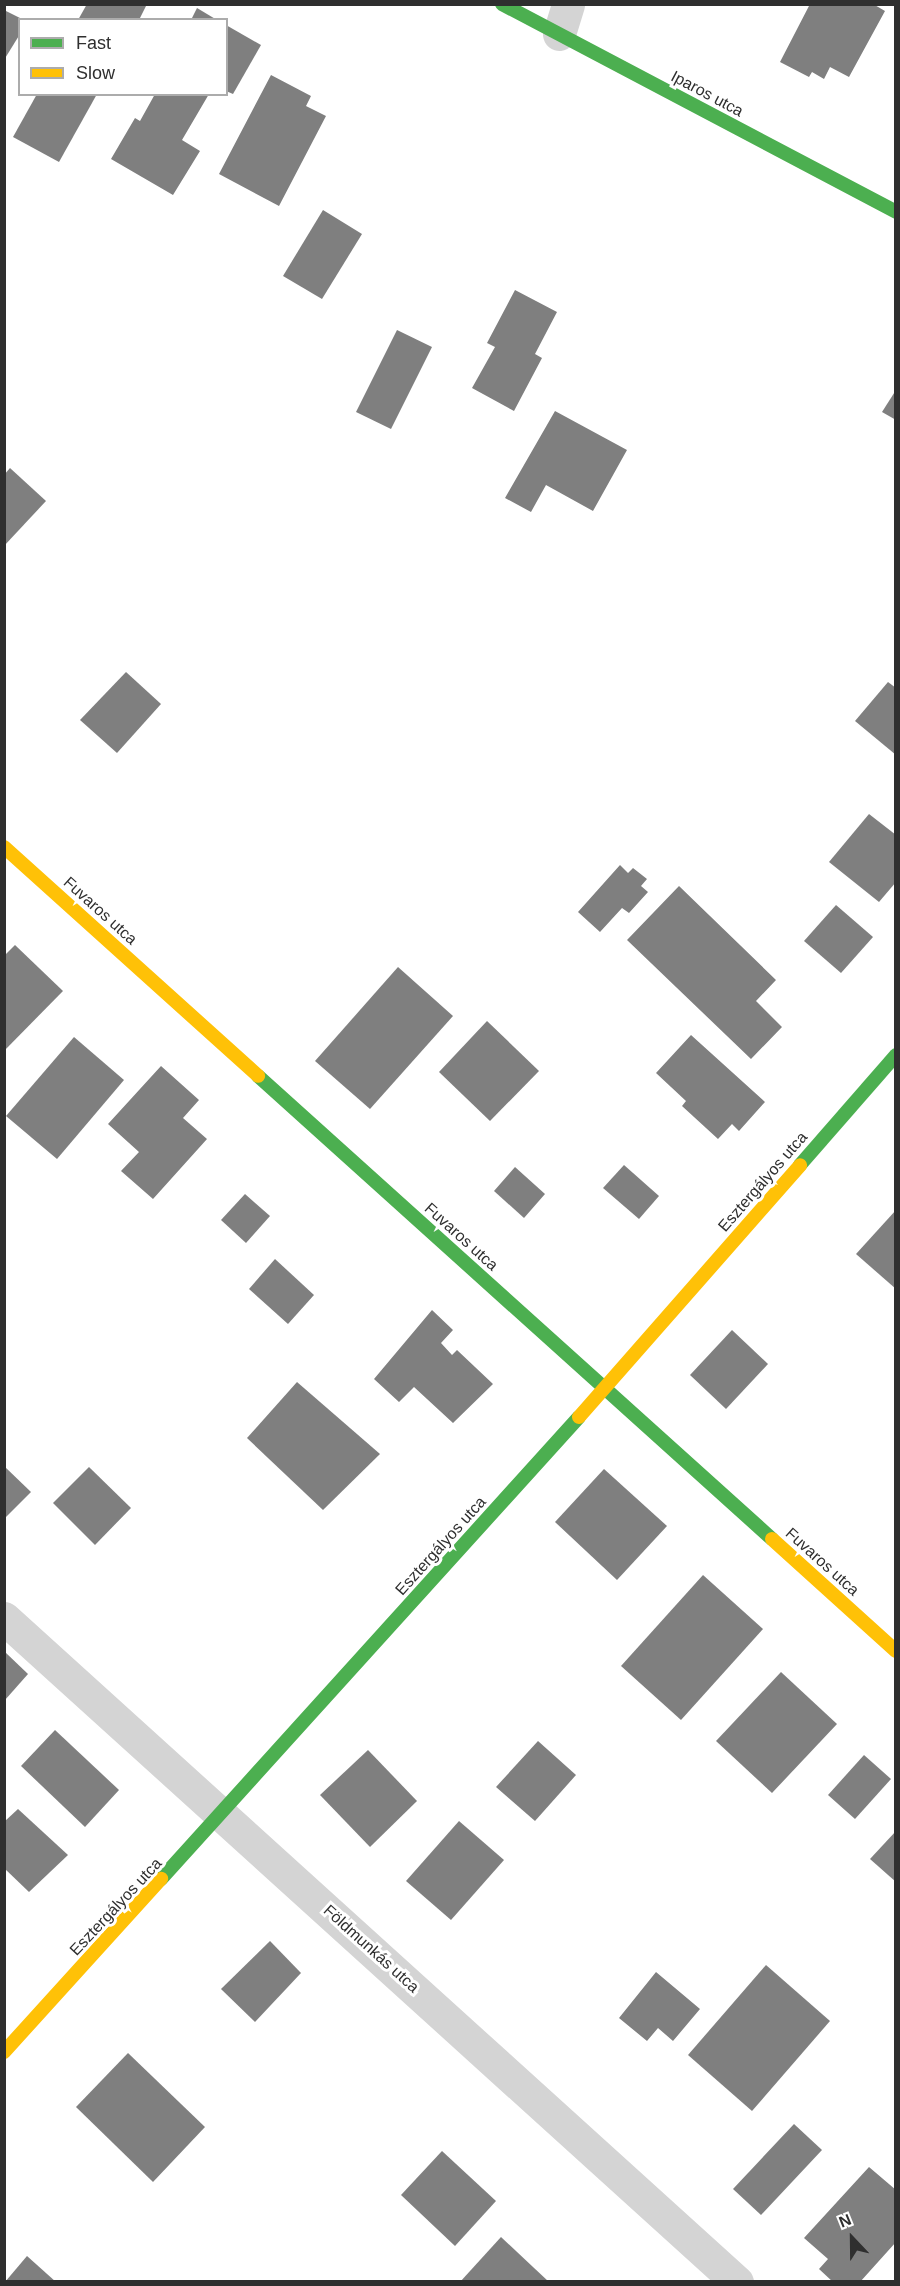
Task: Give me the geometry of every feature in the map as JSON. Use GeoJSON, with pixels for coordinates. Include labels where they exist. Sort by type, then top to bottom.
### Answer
{"type":"FeatureCollection","features":[{"type":"Feature","properties":{"kind":"street","name":"Iparos utca"},"geometry":{"type":"LineString","coordinates":[[502,4],[564,19],[896,212]]}},
{"type":"Feature","properties":{"kind":"street","name":"Fuvaros utca"},"geometry":{"type":"LineString","coordinates":[[4,847],[896,1651]]}},
{"type":"Feature","properties":{"kind":"street","name":"Esztergályos utca"},"geometry":{"type":"LineString","coordinates":[[4,2052],[223,1814],[605,1388],[896,1055]]}},
{"type":"Feature","properties":{"kind":"street","name":"Földmunkás utca"},"geometry":{"type":"LineString","coordinates":[[4,1618],[737,2282]]}},
{"type":"Feature","properties":{"kind":"building"},"geometry":{"type":"Polygon","coordinates":[[[87,4],[147,4],[140,18],[79,18],[87,4]]]}},
{"type":"Feature","properties":{"kind":"building"},"geometry":{"type":"Polygon","coordinates":[[[810,4],[873,4],[885,11],[849,77],[830,67],[824,79],[812,72],[809,77],[780,62],[810,4]]]}},
{"type":"Feature","properties":{"kind":"building"},"geometry":{"type":"Polygon","coordinates":[[[197,8],[214,18],[192,18],[197,8]]]}},
{"type":"Feature","properties":{"kind":"building"},"geometry":{"type":"Polygon","coordinates":[[[4,10],[20,18],[18,18],[18,37],[4,60],[4,10]]]}},
{"type":"Feature","properties":{"kind":"building"},"geometry":{"type":"Polygon","coordinates":[[[228,26],[261,45],[233,94],[228,92],[228,26]]]}},
{"type":"Feature","properties":{"kind":"building"},"geometry":{"type":"Polygon","coordinates":[[[271,75],[311,96],[306,106],[326,116],[279,206],[219,174],[271,75]]]}},
{"type":"Feature","properties":{"kind":"building"},"geometry":{"type":"Polygon","coordinates":[[[36,96],[96,96],[59,162],[13,137],[36,96]]]}},
{"type":"Feature","properties":{"kind":"building"},"geometry":{"type":"Polygon","coordinates":[[[154,96],[208,96],[182,140],[200,151],[173,195],[111,159],[135,118],[140,121],[154,96]]]}},
{"type":"Feature","properties":{"kind":"building"},"geometry":{"type":"Polygon","coordinates":[[[323,210],[362,234],[322,299],[283,276],[323,210]]]}},
{"type":"Feature","properties":{"kind":"building"},"geometry":{"type":"Polygon","coordinates":[[[515,290],[557,312],[535,354],[542,358],[514,411],[472,388],[495,347],[487,343],[515,290]]]}},
{"type":"Feature","properties":{"kind":"building"},"geometry":{"type":"Polygon","coordinates":[[[397,330],[432,347],[391,429],[356,412],[397,330]]]}},
{"type":"Feature","properties":{"kind":"building"},"geometry":{"type":"Polygon","coordinates":[[[896,390],[896,420],[882,412],[896,390]]]}},
{"type":"Feature","properties":{"kind":"building"},"geometry":{"type":"Polygon","coordinates":[[[555,411],[627,450],[593,511],[546,485],[531,512],[505,498],[555,411]]]}},
{"type":"Feature","properties":{"kind":"building"},"geometry":{"type":"Polygon","coordinates":[[[10,468],[46,501],[4,546],[4,475],[10,468]]]}},
{"type":"Feature","properties":{"kind":"building"},"geometry":{"type":"Polygon","coordinates":[[[126,672],[161,704],[117,753],[80,720],[126,672]]]}},
{"type":"Feature","properties":{"kind":"building"},"geometry":{"type":"Polygon","coordinates":[[[888,682],[896,688],[896,755],[855,721],[888,682]]]}},
{"type":"Feature","properties":{"kind":"building"},"geometry":{"type":"Polygon","coordinates":[[[869,814],[896,835],[896,882],[879,902],[829,862],[869,814]]]}},
{"type":"Feature","properties":{"kind":"building"},"geometry":{"type":"Polygon","coordinates":[[[620,865],[628,873],[633,868],[647,879],[641,886],[648,892],[629,913],[622,908],[600,932],[578,912],[620,865]]]}},
{"type":"Feature","properties":{"kind":"building"},"geometry":{"type":"Polygon","coordinates":[[[679,886],[776,980],[756,1001],[782,1027],[751,1059],[627,940],[679,886]]]}},
{"type":"Feature","properties":{"kind":"building"},"geometry":{"type":"Polygon","coordinates":[[[836,905],[873,937],[841,973],[804,941],[836,905]]]}},
{"type":"Feature","properties":{"kind":"building"},"geometry":{"type":"Polygon","coordinates":[[[15,945],[63,991],[4,1051],[4,956],[15,945]]]}},
{"type":"Feature","properties":{"kind":"building"},"geometry":{"type":"Polygon","coordinates":[[[398,967],[453,1016],[370,1109],[315,1061],[398,967]]]}},
{"type":"Feature","properties":{"kind":"building"},"geometry":{"type":"Polygon","coordinates":[[[487,1021],[539,1071],[490,1121],[439,1072],[487,1021]]]}},
{"type":"Feature","properties":{"kind":"building"},"geometry":{"type":"Polygon","coordinates":[[[691,1035],[765,1102],[739,1131],[732,1124],[718,1139],[682,1106],[686,1101],[656,1073],[691,1035]]]}},
{"type":"Feature","properties":{"kind":"building"},"geometry":{"type":"Polygon","coordinates":[[[74,1037],[124,1080],[57,1159],[6,1116],[74,1037]]]}},
{"type":"Feature","properties":{"kind":"building"},"geometry":{"type":"Polygon","coordinates":[[[161,1066],[199,1100],[183,1118],[207,1139],[153,1199],[121,1171],[139,1152],[108,1124],[161,1066]]]}},
{"type":"Feature","properties":{"kind":"building"},"geometry":{"type":"Polygon","coordinates":[[[624,1165],[659,1196],[639,1219],[603,1188],[624,1165]]]}},
{"type":"Feature","properties":{"kind":"building"},"geometry":{"type":"Polygon","coordinates":[[[515,1167],[545,1194],[524,1218],[494,1191],[515,1167]]]}},
{"type":"Feature","properties":{"kind":"building"},"geometry":{"type":"Polygon","coordinates":[[[245,1194],[270,1216],[246,1243],[221,1220],[245,1194]]]}},
{"type":"Feature","properties":{"kind":"building"},"geometry":{"type":"Polygon","coordinates":[[[896,1210],[896,1289],[856,1254],[896,1210]]]}},
{"type":"Feature","properties":{"kind":"building"},"geometry":{"type":"Polygon","coordinates":[[[275,1259],[314,1295],[288,1324],[249,1289],[275,1259]]]}},
{"type":"Feature","properties":{"kind":"building"},"geometry":{"type":"Polygon","coordinates":[[[432,1310],[453,1330],[441,1343],[452,1355],[457,1350],[493,1384],[453,1423],[414,1387],[399,1402],[374,1379],[432,1310]]]}},
{"type":"Feature","properties":{"kind":"building"},"geometry":{"type":"Polygon","coordinates":[[[732,1330],[768,1364],[726,1409],[690,1375],[732,1330]]]}},
{"type":"Feature","properties":{"kind":"building"},"geometry":{"type":"Polygon","coordinates":[[[297,1382],[380,1454],[323,1510],[247,1438],[297,1382]]]}},
{"type":"Feature","properties":{"kind":"building"},"geometry":{"type":"Polygon","coordinates":[[[4,1466],[31,1492],[4,1519],[4,1466]]]}},
{"type":"Feature","properties":{"kind":"building"},"geometry":{"type":"Polygon","coordinates":[[[89,1467],[131,1508],[95,1545],[53,1503],[89,1467]]]}},
{"type":"Feature","properties":{"kind":"building"},"geometry":{"type":"Polygon","coordinates":[[[604,1469],[667,1526],[617,1580],[555,1522],[604,1469]]]}},
{"type":"Feature","properties":{"kind":"building"},"geometry":{"type":"Polygon","coordinates":[[[703,1575],[763,1629],[681,1720],[621,1666],[703,1575]]]}},
{"type":"Feature","properties":{"kind":"building"},"geometry":{"type":"Polygon","coordinates":[[[5,1652],[28,1674],[5,1700],[5,1652]]]}},
{"type":"Feature","properties":{"kind":"building"},"geometry":{"type":"Polygon","coordinates":[[[781,1672],[837,1724],[772,1793],[716,1741],[781,1672]]]}},
{"type":"Feature","properties":{"kind":"building"},"geometry":{"type":"Polygon","coordinates":[[[55,1730],[119,1790],[85,1827],[21,1766],[55,1730]]]}},
{"type":"Feature","properties":{"kind":"building"},"geometry":{"type":"Polygon","coordinates":[[[538,1741],[576,1775],[535,1821],[496,1787],[538,1741]]]}},
{"type":"Feature","properties":{"kind":"building"},"geometry":{"type":"Polygon","coordinates":[[[368,1750],[417,1801],[370,1847],[320,1795],[368,1750]]]}},
{"type":"Feature","properties":{"kind":"building"},"geometry":{"type":"Polygon","coordinates":[[[864,1755],[891,1779],[855,1819],[828,1795],[864,1755]]]}},
{"type":"Feature","properties":{"kind":"building"},"geometry":{"type":"Polygon","coordinates":[[[18,1809],[68,1855],[29,1892],[4,1868],[4,1822],[18,1809]]]}},
{"type":"Feature","properties":{"kind":"building"},"geometry":{"type":"Polygon","coordinates":[[[459,1821],[504,1860],[451,1920],[406,1881],[459,1821]]]}},
{"type":"Feature","properties":{"kind":"building"},"geometry":{"type":"Polygon","coordinates":[[[896,1831],[896,1882],[870,1859],[896,1831]]]}},
{"type":"Feature","properties":{"kind":"building"},"geometry":{"type":"Polygon","coordinates":[[[270,1941],[301,1973],[255,2022],[221,1989],[270,1941]]]}},
{"type":"Feature","properties":{"kind":"building"},"geometry":{"type":"Polygon","coordinates":[[[766,1965],[830,2021],[752,2111],[688,2055],[766,1965]]]}},
{"type":"Feature","properties":{"kind":"building"},"geometry":{"type":"Polygon","coordinates":[[[656,1972],[700,2009],[673,2041],[658,2028],[647,2041],[619,2018],[656,1972]]]}},
{"type":"Feature","properties":{"kind":"building"},"geometry":{"type":"Polygon","coordinates":[[[128,2053],[205,2127],[153,2182],[76,2107],[128,2053]]]}},
{"type":"Feature","properties":{"kind":"building"},"geometry":{"type":"Polygon","coordinates":[[[794,2124],[822,2150],[761,2215],[733,2189],[794,2124]]]}},
{"type":"Feature","properties":{"kind":"building"},"geometry":{"type":"Polygon","coordinates":[[[442,2151],[496,2201],[455,2246],[401,2195],[442,2151]]]}},
{"type":"Feature","properties":{"kind":"building"},"geometry":{"type":"Polygon","coordinates":[[[869,2167],[896,2190],[896,2242],[860,2282],[833,2282],[819,2269],[828,2259],[804,2238],[869,2167]]]}},
{"type":"Feature","properties":{"kind":"building"},"geometry":{"type":"Polygon","coordinates":[[[501,2237],[549,2282],[460,2282],[501,2237]]]}},
{"type":"Feature","properties":{"kind":"building"},"geometry":{"type":"Polygon","coordinates":[[[27,2256],[56,2282],[5,2282],[27,2256]]]}},
{"type":"Feature","properties":{"kind":"traffic: fast"},"geometry":{"type":"LineString","coordinates":[[502,4],[896,212]]}},
{"type":"Feature","properties":{"kind":"traffic: fast"},"geometry":{"type":"LineString","coordinates":[[800,1165],[896,1055]]}},
{"type":"Feature","properties":{"kind":"traffic: fast"},"geometry":{"type":"LineString","coordinates":[[258,1076],[772,1539]]}},
{"type":"Feature","properties":{"kind":"traffic: fast"},"geometry":{"type":"LineString","coordinates":[[161,1879],[579,1417]]}},
{"type":"Feature","properties":{"kind":"traffic: slow"},"geometry":{"type":"LineString","coordinates":[[4,847],[258,1076]]}},
{"type":"Feature","properties":{"kind":"traffic: slow"},"geometry":{"type":"LineString","coordinates":[[579,1417],[800,1165]]}},
{"type":"Feature","properties":{"kind":"traffic: slow"},"geometry":{"type":"LineString","coordinates":[[772,1539],[896,1651]]}},
{"type":"Feature","properties":{"kind":"traffic: slow"},"geometry":{"type":"LineString","coordinates":[[4,2052],[161,1879]]}}]}
